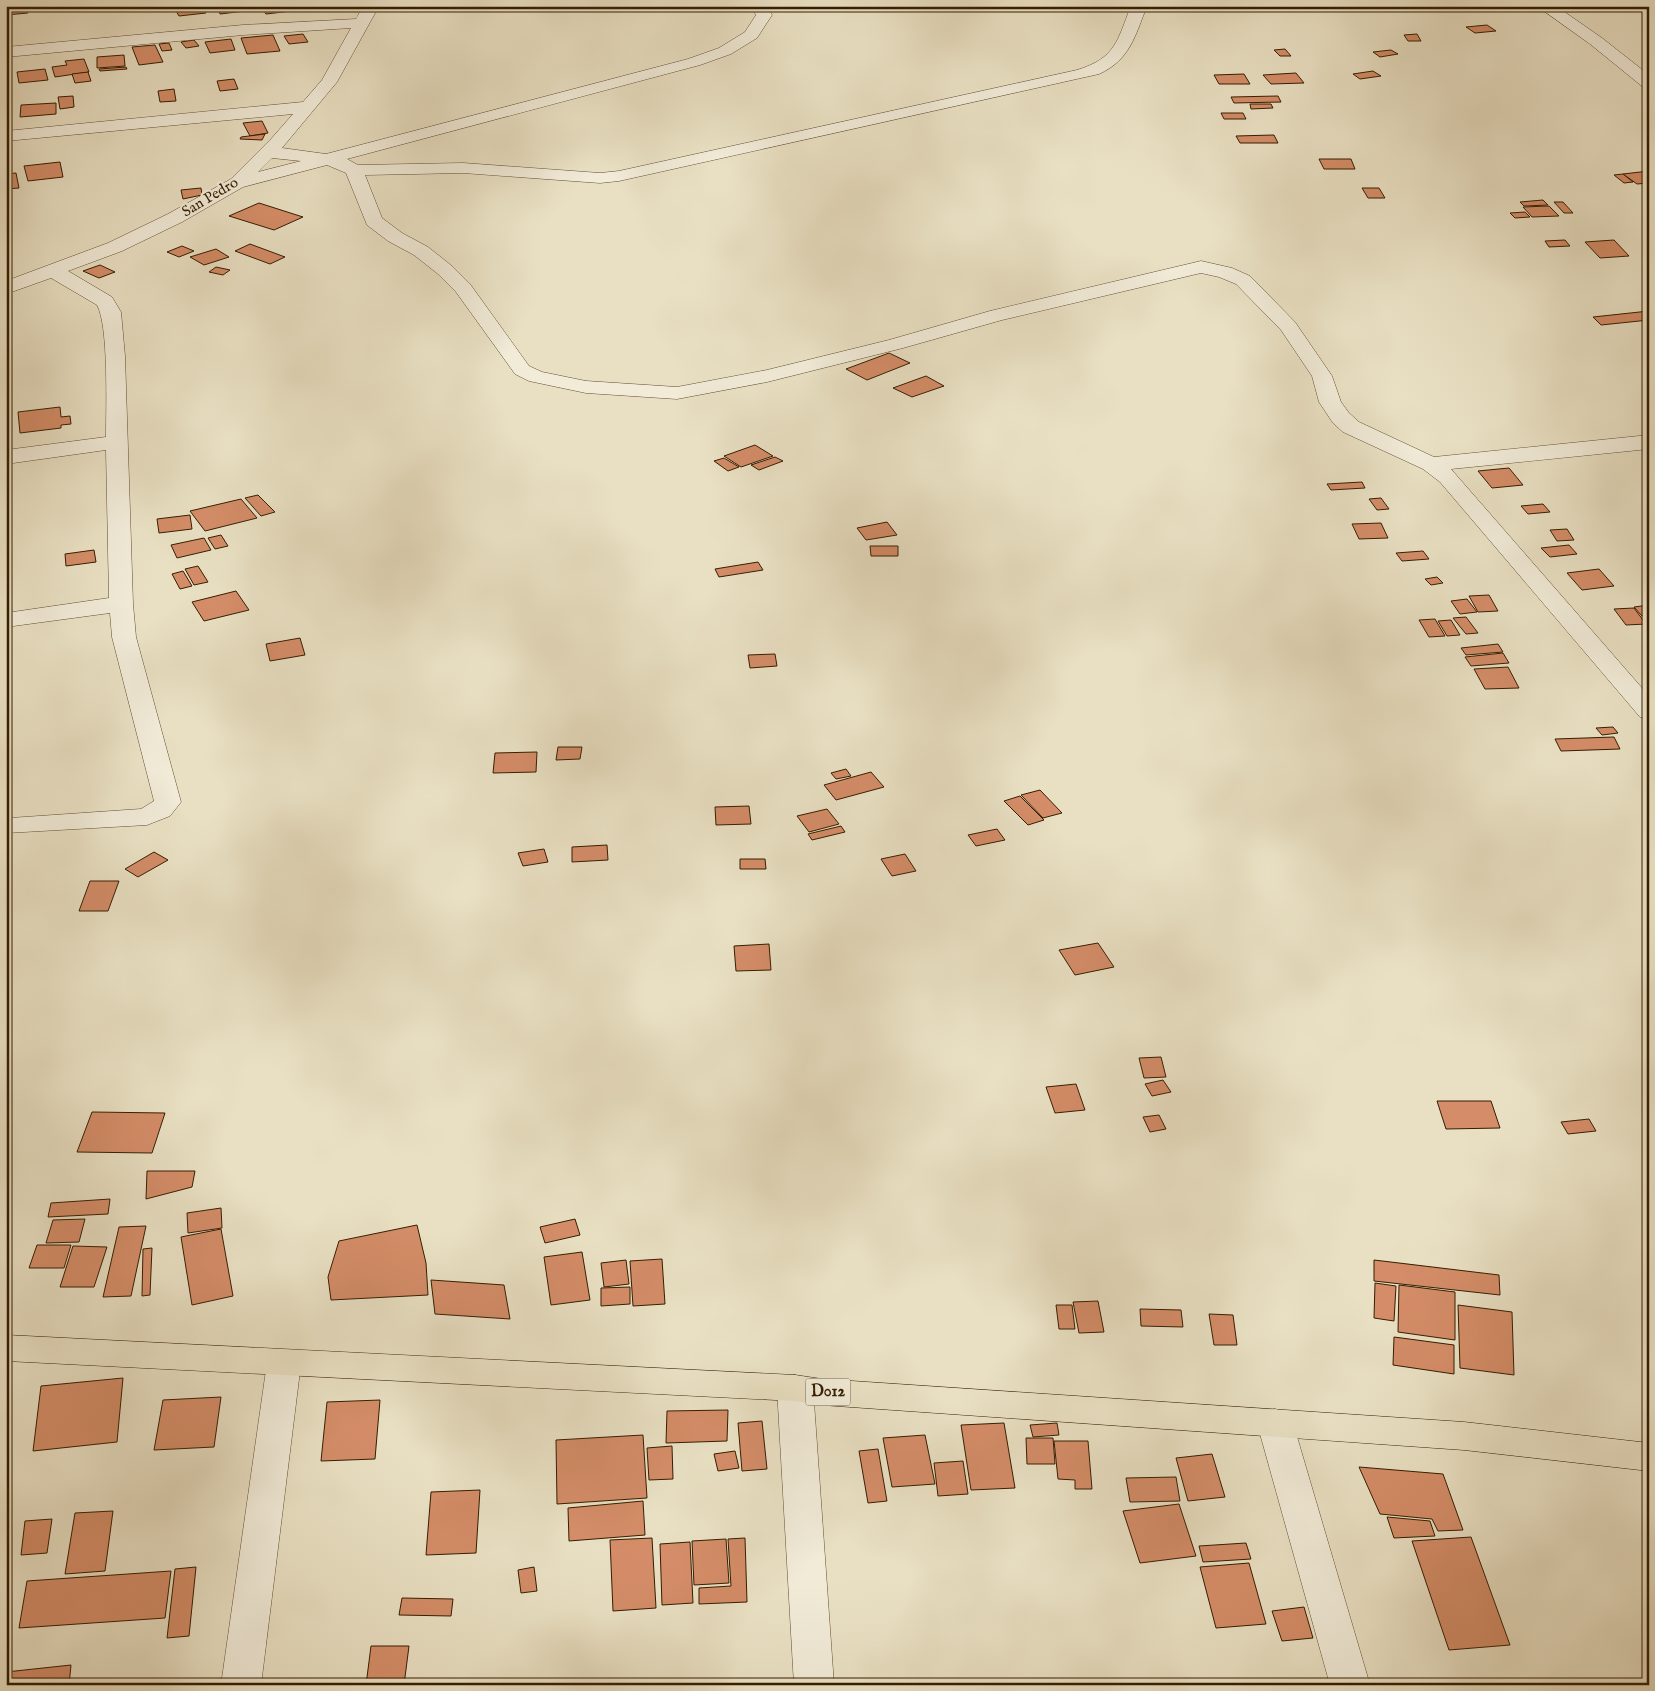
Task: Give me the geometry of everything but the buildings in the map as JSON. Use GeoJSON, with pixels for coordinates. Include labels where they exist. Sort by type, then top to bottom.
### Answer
{"type":"FeatureCollection","features":[{"type":"Feature","properties":{"kind":"main road","name":"D012"},"geometry":{"type":"LineString","coordinates":[[6,1348],[795,1388],[822,1392],[1464,1436],[1649,1457]]}},
{"type":"Feature","properties":{"kind":"street","name":"San Pedro"},"geometry":{"type":"LineString","coordinates":[[6,288],[115,247],[175,218],[237,182],[268,152],[329,82],[371,6]]}},
{"type":"Feature","properties":{"kind":"street"},"geometry":{"type":"LineString","coordinates":[[237,182],[694,62],[725,51],[751,35],[764,15],[759,6]]}},
{"type":"Feature","properties":{"kind":"street"},"geometry":{"type":"LineString","coordinates":[[268,152],[321,160],[348,166],[354,170],[463,168],[600,178],[618,176],[1087,73],[1118,54],[1139,6]]}},
{"type":"Feature","properties":{"kind":"street"},"geometry":{"type":"LineString","coordinates":[[1545,6],[1596,41],[1649,83]]}},
{"type":"Feature","properties":{"kind":"street"},"geometry":{"type":"LineString","coordinates":[[6,52],[243,30],[362,24]]}},
{"type":"Feature","properties":{"kind":"street"},"geometry":{"type":"LineString","coordinates":[[6,136],[308,107]]}},
{"type":"Feature","properties":{"kind":"street"},"geometry":{"type":"LineString","coordinates":[[354,170],[374,221],[395,237],[422,251],[463,288],[522,370],[536,377],[586,387],[677,393],[767,376],[896,344],[997,314],[1200,267],[1225,272],[1244,280],[1288,326],[1322,376],[1330,402],[1341,418],[1351,427],[1431,464],[1448,478],[1649,712]]}},
{"type":"Feature","properties":{"kind":"street"},"geometry":{"type":"LineString","coordinates":[[10,826],[147,817],[160,810],[168,802],[124,637],[121,604],[115,356],[111,312],[105,301],[54,271]]}},
{"type":"Feature","properties":{"kind":"street"},"geometry":{"type":"LineString","coordinates":[[6,457],[116,442]]}},
{"type":"Feature","properties":{"kind":"street"},"geometry":{"type":"LineString","coordinates":[[1431,464],[1649,442]]}},
{"type":"Feature","properties":{"kind":"street"},"geometry":{"type":"LineString","coordinates":[[6,620],[121,604]]}},
{"type":"Feature","properties":{"kind":"street"},"geometry":{"type":"LineString","coordinates":[[240,1685],[284,1363]]}},
{"type":"Feature","properties":{"kind":"street"},"geometry":{"type":"LineString","coordinates":[[795,1388],[814,1685]]}},
{"type":"Feature","properties":{"kind":"street"},"geometry":{"type":"LineString","coordinates":[[1275,1423],[1350,1685]]}}]}
